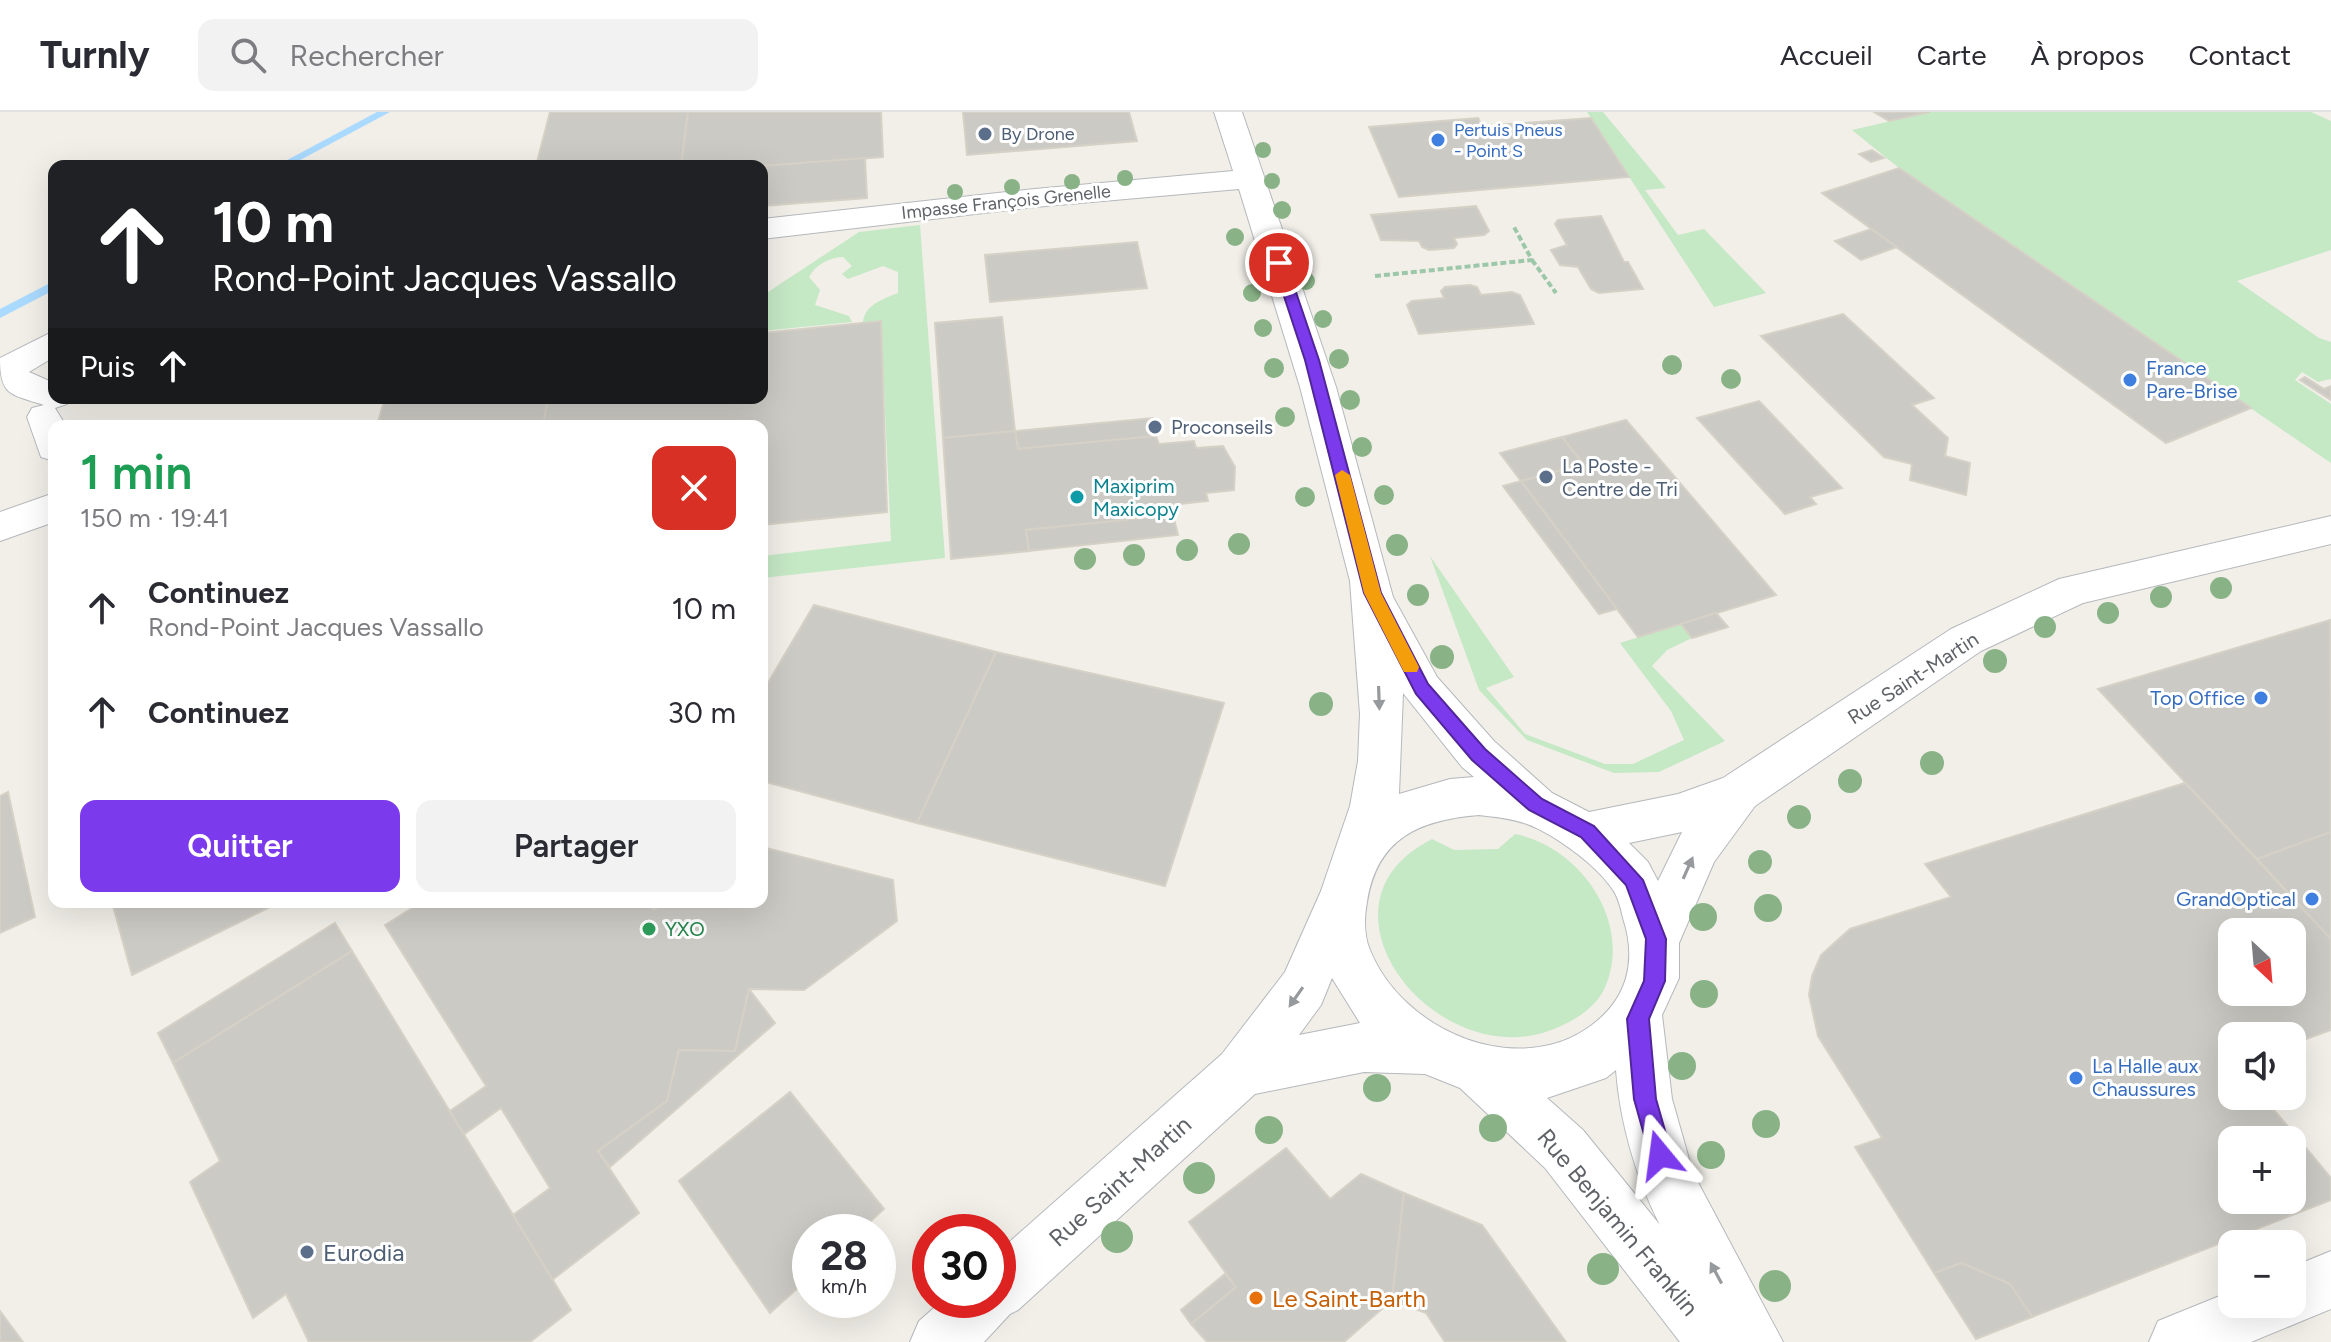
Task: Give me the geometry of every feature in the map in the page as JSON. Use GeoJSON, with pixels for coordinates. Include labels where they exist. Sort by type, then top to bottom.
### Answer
{"type":"FeatureCollection","features":[{"type":"Feature","properties":{"kind":"street"},"geometry":{"type":"LineString","coordinates":[[1228,112],[1312,360],[1373,593],[1422,689],[1478,754],[1535,804],[1587,832],[1634,880],[1656,939],[1654,981],[1638,1019],[1599,1056],[1543,1075],[1480,1073],[1423,1050],[1364,1047],[1241,1072]]}},
{"type":"Feature","properties":{"kind":"street","name":"Impasse François Grenelle"},"geometry":{"type":"LineString","coordinates":[[768,228],[1035,198],[1251,179]]}},
{"type":"Feature","properties":{"kind":"street"},"geometry":{"type":"LineString","coordinates":[[48,345],[9,368],[18,383],[51,420]]}},
{"type":"Feature","properties":{"kind":"street"},"geometry":{"type":"LineString","coordinates":[[0,527],[48,509]]}},
{"type":"Feature","properties":{"kind":"street","name":"Rue Saint-Martin"},"geometry":{"type":"LineString","coordinates":[[1587,832],[1678,814],[1739,792],[1966,640],[2073,590],[2331,530]]}},
{"type":"Feature","properties":{"kind":"street","name":"Rue Saint-Martin"},"geometry":{"type":"LineString","coordinates":[[1016,1274],[1241,1072],[1303,988],[1340,901],[1378,786],[1379,693],[1373,593]]}},
{"type":"Feature","properties":{"kind":"street","name":"Rue Saint-Martin"},"geometry":{"type":"LineString","coordinates":[[1656,939],[1696,850],[1739,792]]}},
{"type":"Feature","properties":{"kind":"street"},"geometry":{"type":"LineString","coordinates":[[1356,854],[1388,820],[1432,800],[1483,795],[1535,804]]}},
{"type":"Feature","properties":{"kind":"street"},"geometry":{"type":"LineString","coordinates":[[1340,901],[1345,955],[1374,1007],[1423,1050]]}},
{"type":"Feature","properties":{"kind":"street","name":"Rue Benjamin Franklin"},"geometry":{"type":"LineString","coordinates":[[1638,1019],[1645,1099],[1668,1183],[1753,1342]]}},
{"type":"Feature","properties":{"kind":"street","name":"Rue Benjamin Franklin"},"geometry":{"type":"LineString","coordinates":[[1480,1073],[1564,1149],[1717,1342]]}},
{"type":"Feature","properties":{"kind":"street"},"geometry":{"type":"LineString","coordinates":[[2306,1290],[2331,1280]]}},
{"type":"Feature","properties":{"kind":"street"},"geometry":{"type":"LineString","coordinates":[[940,1342],[967,1318]]}},
{"type":"Feature","properties":{"kind":"street"},"geometry":{"type":"LineString","coordinates":[[2179,1342],[2238,1318]]}},
{"type":"Feature","properties":{"kind":"path"},"geometry":{"type":"LineString","coordinates":[[1514,227],[1532,260],[1556,293]]}},
{"type":"Feature","properties":{"kind":"path"},"geometry":{"type":"LineString","coordinates":[[1375,276],[1532,260]]}},
{"type":"Feature","properties":{"kind":"green space"},"geometry":{"type":"Polygon","coordinates":[[[1587,112],[1603,112],[1666,188],[1645,190],[1678,235],[1704,229],[1766,293],[1714,307],[1587,112]]]}},
{"type":"Feature","properties":{"kind":"green space"},"geometry":{"type":"Polygon","coordinates":[[[1930,112],[2311,112],[2331,121],[2331,250],[2237,281],[2319,338],[2331,342],[2331,379],[2318,382],[2302,372],[2295,380],[2331,404],[2331,463],[1899,168],[1852,130],[1930,112]]]}},
{"type":"Feature","properties":{"kind":"green space"},"geometry":{"type":"Polygon","coordinates":[[[920,225],[945,558],[768,577],[768,555],[891,541],[881,322],[863,323],[871,307],[898,293],[898,272],[883,266],[848,279],[842,274],[852,266],[843,257],[828,260],[809,277],[820,290],[815,305],[849,316],[852,322],[768,330],[768,292],[859,232],[920,225]]]}},
{"type":"Feature","properties":{"kind":"green space"},"geometry":{"type":"Polygon","coordinates":[[[1430,556],[1514,677],[1486,688],[1525,734],[1605,764],[1633,764],[1684,740],[1671,711],[1620,643],[1681,624],[1692,638],[1667,650],[1652,666],[1725,741],[1659,772],[1614,773],[1527,740],[1479,690],[1430,556]]]}},
{"type":"Feature","properties":{"kind":"green space"},"geometry":{"type":"Polygon","coordinates":[[[1515,834],[1539,842],[1560,854],[1579,871],[1595,890],[1612,936],[1612,961],[1599,998],[1563,1025],[1518,1037],[1473,1031],[1434,1010],[1402,980],[1383,944],[1379,905],[1394,869],[1432,839],[1454,850],[1498,849],[1515,834]]]}},
{"type":"Feature","properties":{"kind":"building"},"geometry":{"type":"Polygon","coordinates":[[[550,112],[688,112],[682,160],[538,160],[550,112]]]}},
{"type":"Feature","properties":{"kind":"building"},"geometry":{"type":"Polygon","coordinates":[[[688,112],[881,112],[883,157],[768,166],[768,160],[682,160],[688,112]]]}},
{"type":"Feature","properties":{"kind":"building"},"geometry":{"type":"Polygon","coordinates":[[[963,112],[1129,112],[1137,141],[967,155],[963,112]]]}},
{"type":"Feature","properties":{"kind":"building"},"geometry":{"type":"Polygon","coordinates":[[[1874,112],[1930,112],[1889,121],[1874,112]]]}},
{"type":"Feature","properties":{"kind":"building"},"geometry":{"type":"Polygon","coordinates":[[[1478,118],[1482,126],[1591,118],[1629,177],[1399,197],[1369,127],[1478,118]]]}},
{"type":"Feature","properties":{"kind":"building"},"geometry":{"type":"Polygon","coordinates":[[[1872,150],[1884,158],[1871,162],[1859,154],[1872,150]]]}},
{"type":"Feature","properties":{"kind":"building"},"geometry":{"type":"Polygon","coordinates":[[[865,158],[867,198],[768,206],[768,166],[865,158]]]}},
{"type":"Feature","properties":{"kind":"building"},"geometry":{"type":"Polygon","coordinates":[[[1899,168],[2251,408],[2166,443],[1822,193],[1899,168]]]}},
{"type":"Feature","properties":{"kind":"building"},"geometry":{"type":"Polygon","coordinates":[[[1476,206],[1489,231],[1484,235],[1454,238],[1457,244],[1454,248],[1429,250],[1422,247],[1419,241],[1381,240],[1371,215],[1476,206]]]}},
{"type":"Feature","properties":{"kind":"building"},"geometry":{"type":"Polygon","coordinates":[[[1601,216],[1624,262],[1628,262],[1643,289],[1599,293],[1591,289],[1578,267],[1560,265],[1551,250],[1567,245],[1555,224],[1558,220],[1601,216]]]}},
{"type":"Feature","properties":{"kind":"building"},"geometry":{"type":"Polygon","coordinates":[[[1871,229],[1897,247],[1861,260],[1835,241],[1871,229]]]}},
{"type":"Feature","properties":{"kind":"building"},"geometry":{"type":"Polygon","coordinates":[[[1137,242],[1147,288],[990,302],[985,255],[1137,242]]]}},
{"type":"Feature","properties":{"kind":"building"},"geometry":{"type":"Polygon","coordinates":[[[1445,287],[1477,287],[1481,295],[1512,292],[1520,295],[1534,324],[1419,334],[1407,305],[1412,301],[1444,298],[1441,291],[1445,287]]]}},
{"type":"Feature","properties":{"kind":"building"},"geometry":{"type":"Polygon","coordinates":[[[1843,314],[1934,398],[1912,405],[1948,438],[1945,456],[1970,463],[1966,495],[1910,480],[1912,464],[1884,457],[1761,336],[1843,314]]]}},
{"type":"Feature","properties":{"kind":"building"},"geometry":{"type":"Polygon","coordinates":[[[1002,317],[1015,431],[943,438],[935,323],[1002,317]]]}},
{"type":"Feature","properties":{"kind":"building"},"geometry":{"type":"Polygon","coordinates":[[[881,321],[887,512],[768,524],[768,420],[543,420],[547,404],[768,404],[768,332],[881,321]]]}},
{"type":"Feature","properties":{"kind":"building"},"geometry":{"type":"Polygon","coordinates":[[[2305,377],[2324,389],[2331,386],[2331,400],[2300,380],[2305,377]]]}},
{"type":"Feature","properties":{"kind":"building"},"geometry":{"type":"Polygon","coordinates":[[[1759,401],[1842,488],[1810,497],[1816,504],[1785,514],[1697,418],[1759,401]]]}},
{"type":"Feature","properties":{"kind":"building"},"geometry":{"type":"Polygon","coordinates":[[[383,404],[547,404],[544,420],[379,420],[383,404]]]}},
{"type":"Feature","properties":{"kind":"building"},"geometry":{"type":"Polygon","coordinates":[[[1153,418],[1156,436],[1018,449],[1015,431],[1153,418]]]}},
{"type":"Feature","properties":{"kind":"building"},"geometry":{"type":"Polygon","coordinates":[[[1626,420],[1776,595],[1638,637],[1521,481],[1583,464],[1562,437],[1626,420]]]}},
{"type":"Feature","properties":{"kind":"building","name":"Maxiprim Maxicopy"},"geometry":{"type":"Polygon","coordinates":[[[1015,431],[1018,449],[1156,436],[1159,444],[1194,441],[1196,448],[1223,446],[1235,467],[1234,490],[1206,493],[1208,501],[1171,505],[1173,515],[1026,530],[1029,551],[951,559],[943,438],[1015,431]]]}},
{"type":"Feature","properties":{"kind":"building"},"geometry":{"type":"Polygon","coordinates":[[[1562,437],[1583,464],[1521,481],[1500,453],[1562,437]]]}},
{"type":"Feature","properties":{"kind":"building"},"geometry":{"type":"Polygon","coordinates":[[[1521,481],[1617,609],[1599,614],[1503,486],[1521,481]]]}},
{"type":"Feature","properties":{"kind":"building"},"geometry":{"type":"Polygon","coordinates":[[[1173,515],[1178,535],[1029,551],[1026,530],[1173,515]]]}},
{"type":"Feature","properties":{"kind":"building"},"geometry":{"type":"Polygon","coordinates":[[[814,605],[996,652],[917,823],[768,783],[768,683],[814,605]]]}},
{"type":"Feature","properties":{"kind":"building"},"geometry":{"type":"Polygon","coordinates":[[[1716,613],[1728,627],[1692,638],[1681,624],[1716,613]]]}},
{"type":"Feature","properties":{"kind":"building"},"geometry":{"type":"Polygon","coordinates":[[[2330,620],[2331,832],[2257,859],[2098,689],[2330,620]]]}},
{"type":"Feature","properties":{"kind":"building"},"geometry":{"type":"Polygon","coordinates":[[[996,652],[1224,703],[1165,886],[917,823],[996,652]]]}},
{"type":"Feature","properties":{"kind":"building"},"geometry":{"type":"Polygon","coordinates":[[[2185,783],[2331,939],[2331,1030],[2306,1039],[2306,1022],[2218,1022],[2218,1110],[2274,1110],[2288,1126],[2218,1126],[2218,1214],[2295,1214],[2254,1230],[2218,1230],[2218,1244],[2032,1317],[2010,1284],[1961,1263],[1934,1273],[1855,1147],[1882,1138],[1818,1036],[1809,995],[1812,976],[1821,955],[1850,929],[1951,897],[1925,864],[2185,783]]]}},
{"type":"Feature","properties":{"kind":"building"},"geometry":{"type":"Polygon","coordinates":[[[8,792],[35,917],[0,933],[0,796],[8,792]]]}},
{"type":"Feature","properties":{"kind":"building","name":"GrandOptical"},"geometry":{"type":"Polygon","coordinates":[[[2331,832],[2331,939],[2257,859],[2331,832]]]}},
{"type":"Feature","properties":{"kind":"building"},"geometry":{"type":"Polygon","coordinates":[[[768,849],[893,880],[897,921],[804,990],[749,989],[735,1051],[679,1050],[667,1101],[598,1151],[639,1213],[552,1280],[513,1215],[550,1188],[501,1108],[463,1135],[450,1111],[486,1086],[385,925],[412,908],[768,908],[768,849]]]}},
{"type":"Feature","properties":{"kind":"building"},"geometry":{"type":"Polygon","coordinates":[[[114,908],[268,908],[132,975],[114,908]]]}},
{"type":"Feature","properties":{"kind":"building"},"geometry":{"type":"Polygon","coordinates":[[[335,923],[352,951],[173,1063],[158,1033],[335,923]]]}},
{"type":"Feature","properties":{"kind":"building"},"geometry":{"type":"Polygon","coordinates":[[[352,951],[571,1310],[530,1342],[309,1342],[286,1294],[253,1318],[190,1182],[220,1161],[173,1063],[352,951]]]}},
{"type":"Feature","properties":{"kind":"building"},"geometry":{"type":"Polygon","coordinates":[[[749,989],[775,1023],[610,1167],[598,1151],[667,1101],[679,1050],[735,1051],[749,989]]]}},
{"type":"Feature","properties":{"kind":"building"},"geometry":{"type":"Polygon","coordinates":[[[790,1092],[884,1209],[879,1214],[792,1214],[792,1293],[770,1313],[679,1181],[790,1092]]]}},
{"type":"Feature","properties":{"kind":"building"},"geometry":{"type":"Polygon","coordinates":[[[1286,1148],[1330,1199],[1361,1174],[1404,1193],[1392,1300],[1344,1342],[1207,1342],[1191,1324],[1236,1287],[1189,1222],[1286,1148]]]}},
{"type":"Feature","properties":{"kind":"building"},"geometry":{"type":"Polygon","coordinates":[[[2306,1148],[2331,1178],[2331,1200],[2306,1210],[2306,1148]]]}},
{"type":"Feature","properties":{"kind":"building"},"geometry":{"type":"Polygon","coordinates":[[[1404,1193],[1482,1225],[1566,1342],[1445,1342],[1426,1313],[1392,1300],[1404,1193]]]}},
{"type":"Feature","properties":{"kind":"building"},"geometry":{"type":"Polygon","coordinates":[[[1961,1263],[2010,1284],[2032,1317],[1976,1339],[1934,1273],[1961,1263]]]}},
{"type":"Feature","properties":{"kind":"building"},"geometry":{"type":"Polygon","coordinates":[[[1225,1274],[1236,1287],[1191,1324],[1181,1310],[1225,1274]]]}},
{"type":"Feature","properties":{"kind":"building"},"geometry":{"type":"Polygon","coordinates":[[[0,1311],[23,1342],[0,1342],[0,1311]]]}},
{"type":"Feature","properties":{"kind":"waterway"},"geometry":{"type":"LineString","coordinates":[[293,160],[385,112]]}},
{"type":"Feature","properties":{"kind":"waterway"},"geometry":{"type":"LineString","coordinates":[[0,314],[48,288]]}},
{"type":"Feature","properties":{"kind":"slow traffic"},"geometry":{"type":"LineString","coordinates":[[1342,475],[1373,593],[1411,667]]}},
{"type":"Feature","properties":{"kind":"place","name":"By Drone"},"geometry":{"type":"Point","coordinates":[985,134]}},
{"type":"Feature","properties":{"kind":"place","name":"Pertuis Pneus - Point S"},"geometry":{"type":"Point","coordinates":[1438,140]}},
{"type":"Feature","properties":{"kind":"place","name":"France Pare-Brise"},"geometry":{"type":"Point","coordinates":[2130,380]}},
{"type":"Feature","properties":{"kind":"place","name":"Proconseils"},"geometry":{"type":"Point","coordinates":[1155,427]}},
{"type":"Feature","properties":{"kind":"place","name":"La Poste - Centre de Tri"},"geometry":{"type":"Point","coordinates":[1546,477]}},
{"type":"Feature","properties":{"kind":"place","name":"Maxiprim Maxicopy"},"geometry":{"type":"Point","coordinates":[1077,497]}},
{"type":"Feature","properties":{"kind":"place","name":"Top Office"},"geometry":{"type":"Point","coordinates":[2261,698]}},
{"type":"Feature","properties":{"kind":"place","name":"GrandOptical"},"geometry":{"type":"Point","coordinates":[2312,899]}},
{"type":"Feature","properties":{"kind":"place","name":"YXO"},"geometry":{"type":"Point","coordinates":[649,929]}},
{"type":"Feature","properties":{"kind":"place","name":"La Halle aux Chaussures"},"geometry":{"type":"Point","coordinates":[2076,1078]}},
{"type":"Feature","properties":{"kind":"place","name":"Eurodia"},"geometry":{"type":"Point","coordinates":[307,1252]}},
{"type":"Feature","properties":{"kind":"place","name":"Le Saint-Barth"},"geometry":{"type":"Point","coordinates":[1256,1298]}},
{"type":"Feature","properties":{"kind":"route"},"geometry":{"type":"LineString","coordinates":[[1279,263],[1312,360],[1373,593],[1422,689],[1478,754],[1535,804],[1587,832],[1634,880],[1656,939],[1654,981],[1638,1019],[1645,1099],[1660,1155]]}}]}
